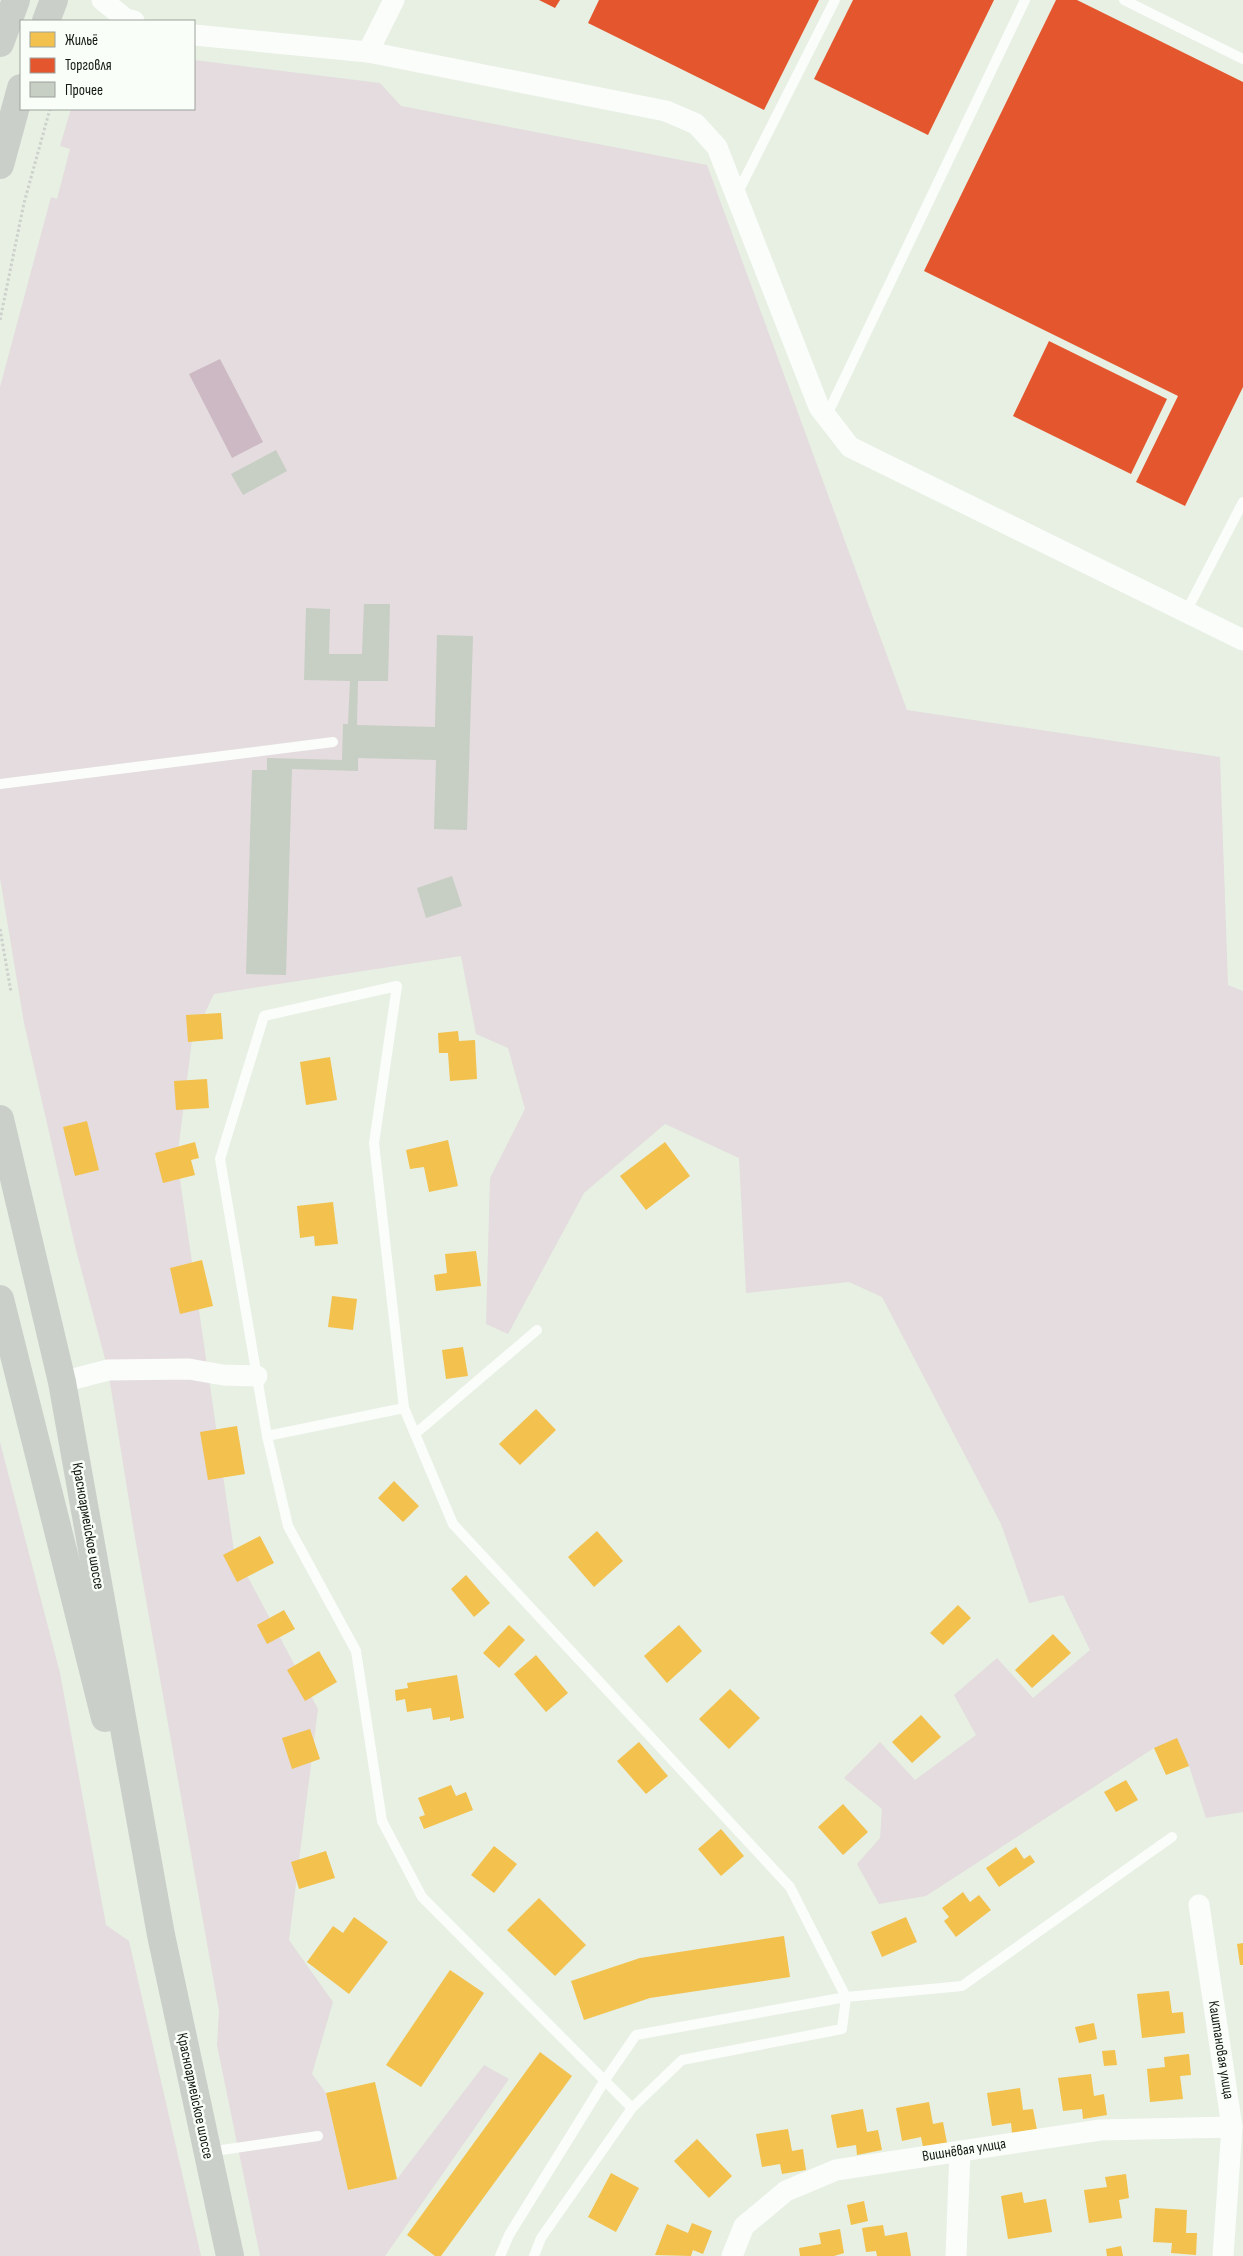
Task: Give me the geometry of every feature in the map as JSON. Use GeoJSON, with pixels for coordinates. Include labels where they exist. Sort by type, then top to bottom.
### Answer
{"type":"FeatureCollection","features":[{"type":"Feature","properties":{"kind":"main road"},"geometry":{"type":"LineString","coordinates":[[0,43],[16,0]]}},
{"type":"Feature","properties":{"kind":"main road"},"geometry":{"type":"LineString","coordinates":[[46,20],[54,0]]}},
{"type":"Feature","properties":{"kind":"main road"},"geometry":{"type":"LineString","coordinates":[[0,165],[20,95]]}},
{"type":"Feature","properties":{"kind":"main road","name":"Красноармейское шоссе"},"geometry":{"type":"LineString","coordinates":[[0,1119],[62,1382],[161,1935],[230,2256]]}},
{"type":"Feature","properties":{"kind":"main road","name":"Красноармейское шоссе"},"geometry":{"type":"LineString","coordinates":[[0,1299],[161,1935]]}},
{"type":"Feature","properties":{"kind":"street"},"geometry":{"type":"LineString","coordinates":[[102,0],[126,19],[130,20]]}},
{"type":"Feature","properties":{"kind":"street"},"geometry":{"type":"LineString","coordinates":[[368,52],[394,0]]}},
{"type":"Feature","properties":{"kind":"street"},"geometry":{"type":"LineString","coordinates":[[195,35],[368,52],[666,110],[696,124],[717,147],[819,407],[850,447],[1243,640]]}},
{"type":"Feature","properties":{"kind":"street"},"geometry":{"type":"LineString","coordinates":[[62,1382],[108,1370],[189,1369],[257,1376]]}},
{"type":"Feature","properties":{"kind":"street","name":"Каштановая улица"},"geometry":{"type":"LineString","coordinates":[[1199,1905],[1232,2127],[1223,2256]]}},
{"type":"Feature","properties":{"kind":"street","name":"Вишнёвая улица"},"geometry":{"type":"LineString","coordinates":[[732,2256],[744,2226],[786,2191],[836,2170],[1100,2130],[1232,2127]]}},
{"type":"Feature","properties":{"kind":"street"},"geometry":{"type":"LineString","coordinates":[[956,2256],[960,2151]]}},
{"type":"Feature","properties":{"kind":"lane"},"geometry":{"type":"LineString","coordinates":[[736,197],[835,0]]}},
{"type":"Feature","properties":{"kind":"lane"},"geometry":{"type":"LineString","coordinates":[[826,417],[1025,0]]}},
{"type":"Feature","properties":{"kind":"lane"},"geometry":{"type":"LineString","coordinates":[[1124,0],[1243,59]]}},
{"type":"Feature","properties":{"kind":"lane"},"geometry":{"type":"LineString","coordinates":[[1186,612],[1243,502]]}},
{"type":"Feature","properties":{"kind":"lane"},"geometry":{"type":"LineString","coordinates":[[0,784],[333,742]]}},
{"type":"Feature","properties":{"kind":"lane"},"geometry":{"type":"LineString","coordinates":[[534,2256],[541,2238],[632,2108],[682,2060],[842,2029],[846,1997],[790,1887],[454,1524],[404,1408],[374,1143],[397,986],[264,1016],[220,1159],[267,1436],[288,1526],[356,1651],[382,1821],[422,1897],[632,2108]]}},
{"type":"Feature","properties":{"kind":"lane"},"geometry":{"type":"LineString","coordinates":[[415,1434],[537,1330]]}},
{"type":"Feature","properties":{"kind":"lane"},"geometry":{"type":"LineString","coordinates":[[267,1436],[404,1408]]}},
{"type":"Feature","properties":{"kind":"lane"},"geometry":{"type":"LineString","coordinates":[[500,2256],[509,2235],[605,2080],[636,2035],[846,1997],[962,1986],[1172,1837]]}},
{"type":"Feature","properties":{"kind":"lane"},"geometry":{"type":"LineString","coordinates":[[207,2152],[318,2136]]}},
{"type":"Feature","properties":{"kind":"path"},"geometry":{"type":"LineString","coordinates":[[0,320],[24,203],[50,110]]}},
{"type":"Feature","properties":{"kind":"path"},"geometry":{"type":"LineString","coordinates":[[0,929],[11,992]]}},
{"type":"Feature","properties":{"kind":"shaded area"},"geometry":{"type":"Polygon","coordinates":[[[195,60],[380,83],[401,106],[707,165],[907,710],[1220,757],[1228,985],[1243,991],[1243,1812],[1206,1818],[1189,1766],[1154,1748],[926,1896],[879,1904],[857,1864],[880,1838],[882,1809],[844,1778],[880,1742],[915,1780],[976,1735],[954,1695],[997,1658],[1033,1698],[1090,1650],[1063,1595],[1029,1603],[1001,1524],[882,1297],[849,1282],[746,1293],[739,1158],[665,1124],[584,1193],[508,1334],[486,1324],[490,1178],[525,1109],[508,1048],[476,1034],[461,956],[214,994],[192,1040],[177,1159],[234,1551],[318,1709],[289,1940],[333,2002],[312,2074],[326,2093],[348,2190],[397,2179],[484,2065],[509,2079],[385,2256],[260,2256],[217,2045],[219,2011],[134,1532],[108,1370],[76,1250],[24,1023],[0,878],[0,387],[51,197],[57,199],[70,149],[60,146],[71,110],[195,110],[195,60]]]}},
{"type":"Feature","properties":{"kind":"shaded area"},"geometry":{"type":"Polygon","coordinates":[[[220,359],[263,442],[232,458],[189,374],[220,359]]]}},
{"type":"Feature","properties":{"kind":"shaded area"},"geometry":{"type":"Polygon","coordinates":[[[0,1442],[60,1673],[106,1925],[129,1941],[201,2256],[0,2256],[0,1442]]]}},
{"type":"Feature","properties":{"kind":"building: Жильё"},"geometry":{"type":"Polygon","coordinates":[[[221,1013],[223,1039],[188,1042],[186,1015],[221,1013]]]}},
{"type":"Feature","properties":{"kind":"building: Жильё"},"geometry":{"type":"Polygon","coordinates":[[[458,1031],[459,1041],[475,1040],[477,1079],[450,1081],[448,1053],[439,1053],[438,1033],[458,1031]]]}},
{"type":"Feature","properties":{"kind":"building: Жильё"},"geometry":{"type":"Polygon","coordinates":[[[330,1057],[337,1100],[306,1105],[300,1062],[330,1057]]]}},
{"type":"Feature","properties":{"kind":"building: Жильё"},"geometry":{"type":"Polygon","coordinates":[[[207,1079],[209,1108],[176,1110],[174,1081],[207,1079]]]}},
{"type":"Feature","properties":{"kind":"building: Жильё"},"geometry":{"type":"Polygon","coordinates":[[[87,1121],[99,1170],[75,1176],[63,1127],[87,1121]]]}},
{"type":"Feature","properties":{"kind":"building: Жильё"},"geometry":{"type":"Polygon","coordinates":[[[448,1140],[458,1186],[429,1192],[424,1167],[410,1169],[406,1150],[448,1140]]]}},
{"type":"Feature","properties":{"kind":"building: Жильё"},"geometry":{"type":"Polygon","coordinates":[[[195,1142],[199,1158],[191,1160],[195,1175],[163,1183],[155,1153],[195,1142]]]}},
{"type":"Feature","properties":{"kind":"building: Жильё"},"geometry":{"type":"Polygon","coordinates":[[[665,1142],[690,1176],[646,1210],[620,1176],[665,1142]]]}},
{"type":"Feature","properties":{"kind":"building: Жильё"},"geometry":{"type":"Polygon","coordinates":[[[333,1202],[338,1244],[315,1246],[314,1236],[300,1238],[297,1206],[333,1202]]]}},
{"type":"Feature","properties":{"kind":"building: Жильё"},"geometry":{"type":"Polygon","coordinates":[[[476,1251],[481,1286],[436,1291],[434,1275],[447,1273],[445,1254],[476,1251]]]}},
{"type":"Feature","properties":{"kind":"building: Жильё"},"geometry":{"type":"Polygon","coordinates":[[[202,1260],[213,1306],[180,1314],[170,1268],[202,1260]]]}},
{"type":"Feature","properties":{"kind":"building: Жильё"},"geometry":{"type":"Polygon","coordinates":[[[332,1296],[357,1299],[353,1330],[328,1327],[332,1296]]]}},
{"type":"Feature","properties":{"kind":"building: Жильё"},"geometry":{"type":"Polygon","coordinates":[[[463,1347],[468,1376],[446,1379],[442,1350],[463,1347]]]}},
{"type":"Feature","properties":{"kind":"building: Жильё"},"geometry":{"type":"Polygon","coordinates":[[[536,1409],[556,1430],[520,1465],[499,1444],[536,1409]]]}},
{"type":"Feature","properties":{"kind":"building: Жильё"},"geometry":{"type":"Polygon","coordinates":[[[237,1426],[245,1474],[208,1480],[200,1432],[237,1426]]]}},
{"type":"Feature","properties":{"kind":"building: Жильё"},"geometry":{"type":"Polygon","coordinates":[[[394,1481],[419,1506],[403,1522],[378,1498],[394,1481]]]}},
{"type":"Feature","properties":{"kind":"building: Жильё"},"geometry":{"type":"Polygon","coordinates":[[[597,1531],[623,1561],[594,1587],[568,1557],[597,1531]]]}},
{"type":"Feature","properties":{"kind":"building: Жильё"},"geometry":{"type":"Polygon","coordinates":[[[260,1536],[274,1563],[237,1582],[223,1555],[260,1536]]]}},
{"type":"Feature","properties":{"kind":"building: Жильё"},"geometry":{"type":"Polygon","coordinates":[[[466,1575],[490,1603],[474,1617],[451,1589],[466,1575]]]}},
{"type":"Feature","properties":{"kind":"building: Жильё"},"geometry":{"type":"Polygon","coordinates":[[[958,1605],[971,1618],[943,1645],[930,1633],[958,1605]]]}},
{"type":"Feature","properties":{"kind":"building: Жильё"},"geometry":{"type":"Polygon","coordinates":[[[284,1610],[295,1629],[267,1644],[257,1625],[284,1610]]]}},
{"type":"Feature","properties":{"kind":"building: Жильё"},"geometry":{"type":"Polygon","coordinates":[[[509,1625],[525,1640],[499,1668],[483,1653],[509,1625]]]}},
{"type":"Feature","properties":{"kind":"building: Жильё"},"geometry":{"type":"Polygon","coordinates":[[[679,1625],[702,1651],[667,1683],[644,1656],[679,1625]]]}},
{"type":"Feature","properties":{"kind":"building: Жильё"},"geometry":{"type":"Polygon","coordinates":[[[1053,1634],[1071,1653],[1032,1688],[1015,1670],[1053,1634]]]}},
{"type":"Feature","properties":{"kind":"building: Жильё"},"geometry":{"type":"Polygon","coordinates":[[[319,1651],[337,1682],[305,1701],[287,1670],[319,1651]]]}},
{"type":"Feature","properties":{"kind":"building: Жильё"},"geometry":{"type":"Polygon","coordinates":[[[536,1655],[568,1693],[546,1712],[514,1674],[536,1655]]]}},
{"type":"Feature","properties":{"kind":"building: Жильё"},"geometry":{"type":"Polygon","coordinates":[[[457,1675],[464,1718],[450,1721],[450,1717],[433,1720],[431,1708],[407,1712],[405,1699],[396,1701],[395,1690],[408,1688],[407,1683],[457,1675]]]}},
{"type":"Feature","properties":{"kind":"building: Жильё"},"geometry":{"type":"Polygon","coordinates":[[[730,1689],[760,1718],[729,1749],[699,1719],[730,1689]]]}},
{"type":"Feature","properties":{"kind":"building: Жильё"},"geometry":{"type":"Polygon","coordinates":[[[921,1715],[941,1737],[912,1763],[892,1742],[921,1715]]]}},
{"type":"Feature","properties":{"kind":"building: Жильё"},"geometry":{"type":"Polygon","coordinates":[[[310,1729],[320,1759],[292,1769],[282,1738],[310,1729]]]}},
{"type":"Feature","properties":{"kind":"building: Жильё"},"geometry":{"type":"Polygon","coordinates":[[[1177,1738],[1189,1766],[1166,1775],[1154,1748],[1177,1738]]]}},
{"type":"Feature","properties":{"kind":"building: Жильё"},"geometry":{"type":"Polygon","coordinates":[[[639,1742],[668,1776],[646,1794],[617,1761],[639,1742]]]}},
{"type":"Feature","properties":{"kind":"building: Жильё"},"geometry":{"type":"Polygon","coordinates":[[[1126,1780],[1138,1800],[1116,1812],[1104,1792],[1126,1780]]]}},
{"type":"Feature","properties":{"kind":"building: Жильё"},"geometry":{"type":"Polygon","coordinates":[[[451,1785],[456,1796],[466,1792],[473,1810],[424,1829],[419,1817],[425,1815],[418,1798],[451,1785]]]}},
{"type":"Feature","properties":{"kind":"building: Жильё"},"geometry":{"type":"Polygon","coordinates":[[[843,1804],[868,1832],[843,1855],[818,1827],[843,1804]]]}},
{"type":"Feature","properties":{"kind":"building: Жильё"},"geometry":{"type":"Polygon","coordinates":[[[721,1829],[744,1856],[721,1876],[698,1849],[721,1829]]]}},
{"type":"Feature","properties":{"kind":"building: Жильё"},"geometry":{"type":"Polygon","coordinates":[[[494,1846],[517,1864],[494,1893],[471,1875],[494,1846]]]}},
{"type":"Feature","properties":{"kind":"building: Жильё"},"geometry":{"type":"Polygon","coordinates":[[[1016,1847],[1024,1859],[1030,1855],[1035,1862],[999,1887],[986,1868],[1016,1847]]]}},
{"type":"Feature","properties":{"kind":"building: Жильё"},"geometry":{"type":"Polygon","coordinates":[[[326,1851],[335,1878],[299,1889],[291,1862],[326,1851]]]}},
{"type":"Feature","properties":{"kind":"building: Жильё"},"geometry":{"type":"Polygon","coordinates":[[[963,1892],[970,1902],[979,1895],[991,1910],[956,1937],[944,1921],[949,1917],[942,1908],[963,1892]]]}},
{"type":"Feature","properties":{"kind":"building: Жильё"},"geometry":{"type":"Polygon","coordinates":[[[539,1898],[586,1945],[555,1976],[507,1930],[539,1898]]]}},
{"type":"Feature","properties":{"kind":"building: Жильё"},"geometry":{"type":"Polygon","coordinates":[[[354,1917],[388,1942],[349,1994],[307,1962],[333,1926],[343,1933],[354,1917]]]}},
{"type":"Feature","properties":{"kind":"building: Жильё"},"geometry":{"type":"Polygon","coordinates":[[[906,1917],[917,1942],[882,1957],[871,1932],[906,1917]]]}},
{"type":"Feature","properties":{"kind":"building: Жильё"},"geometry":{"type":"Polygon","coordinates":[[[784,1936],[790,1977],[650,1998],[584,2020],[571,1981],[640,1958],[784,1936]]]}},
{"type":"Feature","properties":{"kind":"building: Жильё"},"geometry":{"type":"Polygon","coordinates":[[[1243,1943],[1243,1965],[1240,1965],[1237,1944],[1243,1943]]]}},
{"type":"Feature","properties":{"kind":"building: Жильё"},"geometry":{"type":"Polygon","coordinates":[[[450,1970],[484,1993],[421,2087],[386,2065],[450,1970]]]}},
{"type":"Feature","properties":{"kind":"building: Жильё"},"geometry":{"type":"Polygon","coordinates":[[[1169,1991],[1172,2013],[1183,2012],[1185,2033],[1142,2038],[1137,1994],[1169,1991]]]}},
{"type":"Feature","properties":{"kind":"building: Жильё"},"geometry":{"type":"Polygon","coordinates":[[[1094,2023],[1097,2039],[1079,2043],[1075,2027],[1094,2023]]]}},
{"type":"Feature","properties":{"kind":"building: Жильё"},"geometry":{"type":"Polygon","coordinates":[[[1115,2050],[1117,2065],[1104,2066],[1102,2051],[1115,2050]]]}},
{"type":"Feature","properties":{"kind":"building: Жильё"},"geometry":{"type":"Polygon","coordinates":[[[540,2052],[572,2076],[441,2256],[435,2256],[407,2235],[540,2052]]]}},
{"type":"Feature","properties":{"kind":"building: Жильё"},"geometry":{"type":"Polygon","coordinates":[[[1189,2054],[1191,2075],[1180,2076],[1183,2099],[1150,2102],[1147,2069],[1165,2067],[1164,2057],[1189,2054]]]}},
{"type":"Feature","properties":{"kind":"building: Жильё"},"geometry":{"type":"Polygon","coordinates":[[[1091,2074],[1094,2096],[1104,2094],[1107,2115],[1083,2119],[1082,2109],[1063,2111],[1058,2078],[1091,2074]]]}},
{"type":"Feature","properties":{"kind":"building: Жильё"},"geometry":{"type":"Polygon","coordinates":[[[375,2082],[397,2179],[348,2190],[326,2093],[375,2082]]]}},
{"type":"Feature","properties":{"kind":"building: Жильё"},"geometry":{"type":"Polygon","coordinates":[[[1020,2088],[1023,2110],[1033,2109],[1037,2130],[1012,2133],[1011,2123],[992,2126],[987,2093],[1020,2088]]]}},
{"type":"Feature","properties":{"kind":"building: Жильё"},"geometry":{"type":"Polygon","coordinates":[[[929,2102],[933,2124],[943,2122],[947,2143],[923,2147],[921,2137],[902,2141],[896,2108],[929,2102]]]}},
{"type":"Feature","properties":{"kind":"building: Жильё"},"geometry":{"type":"Polygon","coordinates":[[[863,2109],[867,2132],[878,2130],[882,2150],[857,2155],[856,2145],[837,2148],[831,2115],[863,2109]]]}},
{"type":"Feature","properties":{"kind":"building: Жильё"},"geometry":{"type":"Polygon","coordinates":[[[788,2129],[792,2151],[803,2149],[806,2170],[782,2174],[780,2164],[762,2167],[756,2134],[788,2129]]]}},
{"type":"Feature","properties":{"kind":"building: Жильё"},"geometry":{"type":"Polygon","coordinates":[[[697,2139],[732,2176],[709,2198],[674,2161],[697,2139]]]}},
{"type":"Feature","properties":{"kind":"building: Жильё"},"geometry":{"type":"Polygon","coordinates":[[[611,2173],[639,2188],[616,2232],[588,2217],[611,2173]]]}},
{"type":"Feature","properties":{"kind":"building: Жильё"},"geometry":{"type":"Polygon","coordinates":[[[1126,2174],[1129,2198],[1119,2200],[1122,2218],[1089,2223],[1084,2190],[1107,2187],[1105,2177],[1126,2174]]]}},
{"type":"Feature","properties":{"kind":"building: Жильё"},"geometry":{"type":"Polygon","coordinates":[[[1022,2192],[1024,2203],[1046,2199],[1052,2232],[1008,2239],[1001,2196],[1022,2192]]]}},
{"type":"Feature","properties":{"kind":"building: Жильё"},"geometry":{"type":"Polygon","coordinates":[[[864,2201],[868,2221],[851,2225],[847,2205],[864,2201]]]}},
{"type":"Feature","properties":{"kind":"building: Жильё"},"geometry":{"type":"Polygon","coordinates":[[[1155,2208],[1187,2210],[1186,2233],[1197,2233],[1196,2255],[1171,2253],[1172,2243],[1153,2242],[1155,2208]]]}},
{"type":"Feature","properties":{"kind":"building: Жильё"},"geometry":{"type":"Polygon","coordinates":[[[692,2223],[712,2231],[703,2254],[693,2250],[691,2256],[655,2255],[667,2224],[688,2233],[692,2223]]]}},
{"type":"Feature","properties":{"kind":"building: Жильё"},"geometry":{"type":"Polygon","coordinates":[[[883,2225],[885,2236],[907,2232],[911,2256],[877,2256],[876,2251],[866,2252],[862,2228],[883,2225]]]}},
{"type":"Feature","properties":{"kind":"building: Жильё"},"geometry":{"type":"Polygon","coordinates":[[[840,2229],[844,2253],[834,2256],[800,2256],[799,2248],[821,2244],[819,2233],[840,2229]]]}},
{"type":"Feature","properties":{"kind":"building: Жильё"},"geometry":{"type":"Polygon","coordinates":[[[1121,2246],[1123,2256],[1107,2256],[1106,2249],[1121,2246]]]}},
{"type":"Feature","properties":{"kind":"building: Торговля"},"geometry":{"type":"Polygon","coordinates":[[[539,0],[560,0],[555,8],[539,0]]]}},
{"type":"Feature","properties":{"kind":"building: Торговля"},"geometry":{"type":"Polygon","coordinates":[[[599,0],[819,0],[764,110],[588,23],[599,0]]]}},
{"type":"Feature","properties":{"kind":"building: Торговля"},"geometry":{"type":"Polygon","coordinates":[[[853,0],[994,0],[928,135],[814,79],[853,0]]]}},
{"type":"Feature","properties":{"kind":"building: Торговля"},"geometry":{"type":"Polygon","coordinates":[[[1056,0],[1077,0],[1243,82],[1243,387],[1185,506],[1136,482],[1178,396],[924,271],[1056,0]]]}},
{"type":"Feature","properties":{"kind":"building: Торговля"},"geometry":{"type":"Polygon","coordinates":[[[1049,341],[1167,399],[1131,474],[1013,416],[1049,341]]]}},
{"type":"Feature","properties":{"kind":"building: Прочее"},"geometry":{"type":"Polygon","coordinates":[[[276,450],[287,471],[243,495],[231,474],[276,450]]]}},
{"type":"Feature","properties":{"kind":"building: Прочее"},"geometry":{"type":"Polygon","coordinates":[[[364,604],[390,604],[388,681],[358,681],[357,725],[435,727],[437,635],[473,636],[467,830],[434,829],[436,760],[358,758],[358,771],[292,769],[286,975],[246,974],[252,770],[267,770],[267,758],[342,760],[343,724],[348,724],[350,681],[304,680],[306,608],[330,609],[329,654],[362,654],[364,604]]]}},
{"type":"Feature","properties":{"kind":"building: Прочее"},"geometry":{"type":"Polygon","coordinates":[[[452,876],[462,906],[426,918],[417,888],[452,876]]]}}]}
